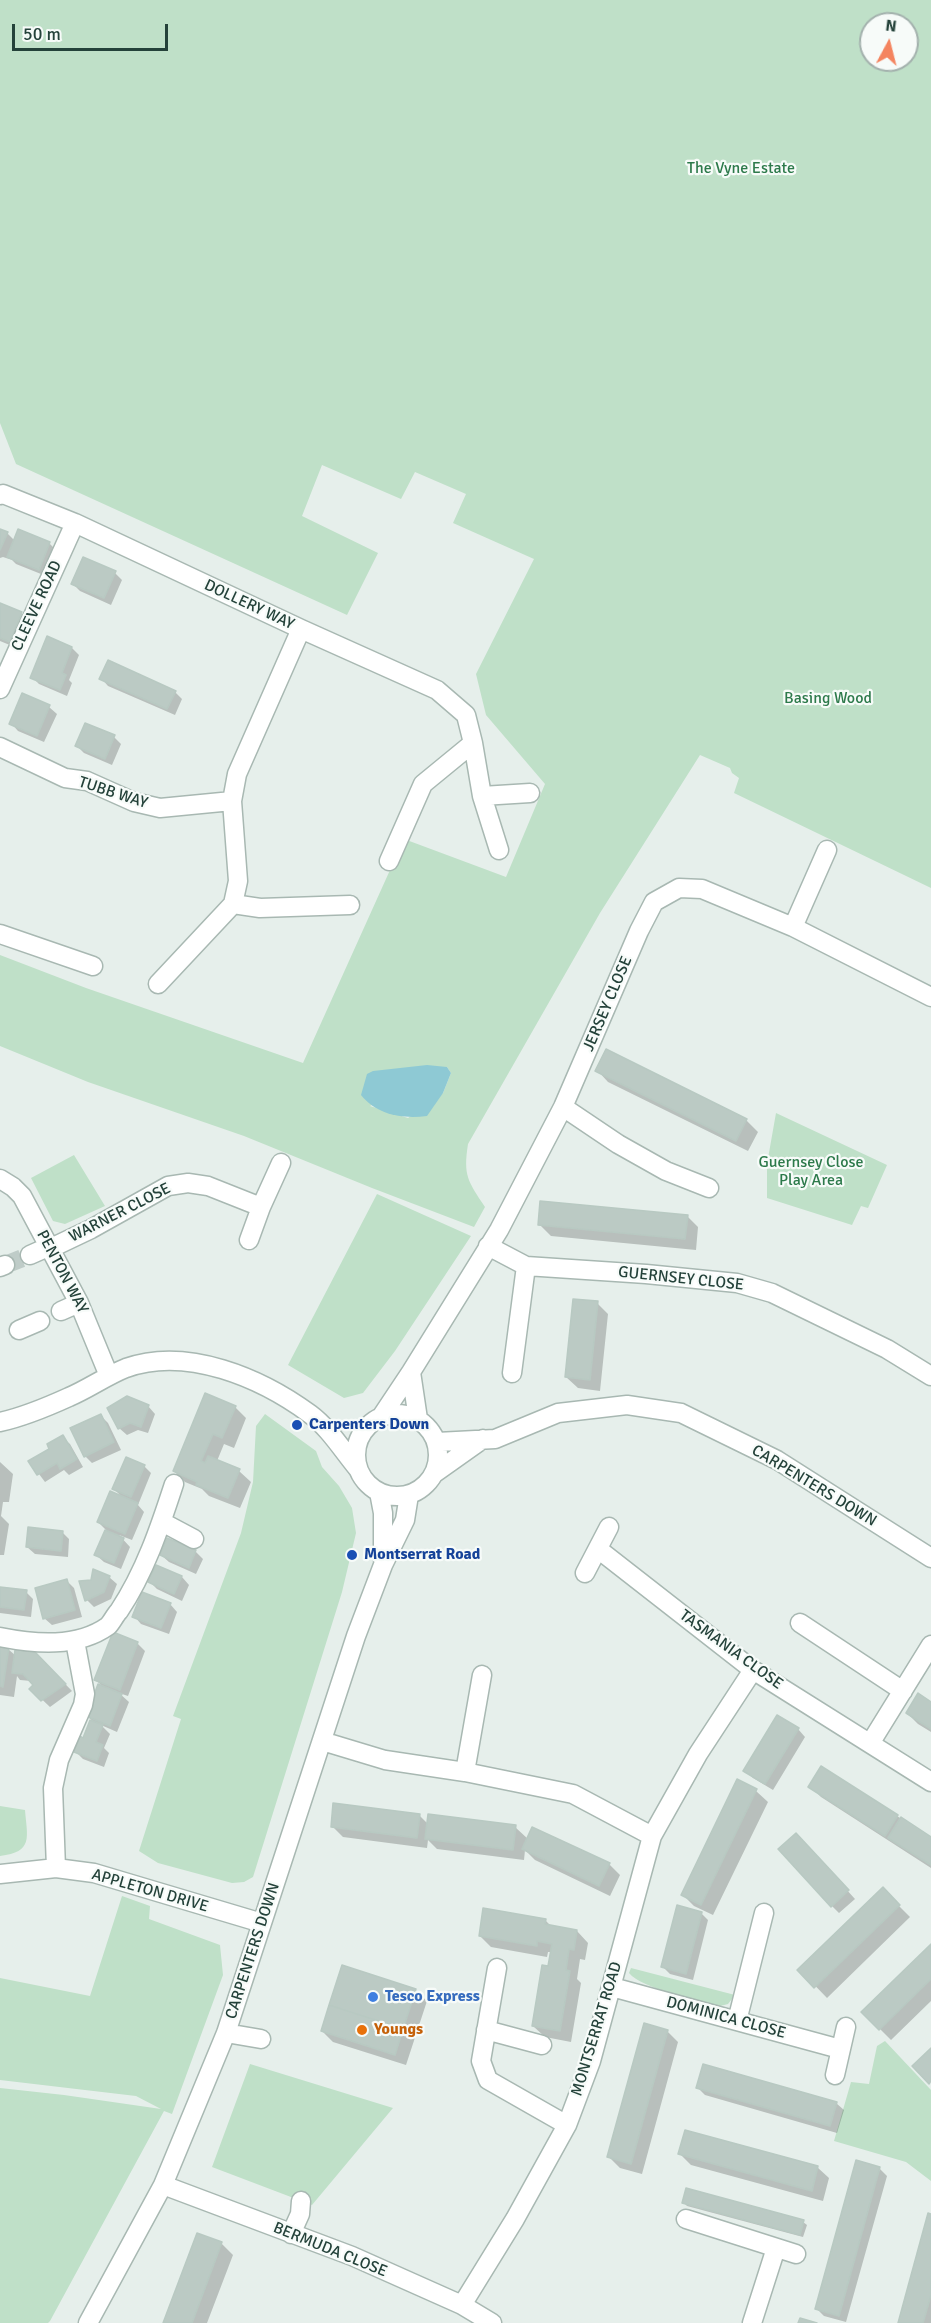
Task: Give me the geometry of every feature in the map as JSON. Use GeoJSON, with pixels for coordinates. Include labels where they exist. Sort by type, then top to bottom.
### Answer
{"type":"FeatureCollection","features":[{"type":"Feature","properties":{"kind":"street","name":"DOLLERY WAY"},"geometry":{"type":"LineString","coordinates":[[0,495],[3,494],[75,523],[437,690],[466,715],[482,796],[499,850]]}},
{"type":"Feature","properties":{"kind":"street","name":"CLEEVE ROAD"},"geometry":{"type":"LineString","coordinates":[[0,689],[75,523]]}},
{"type":"Feature","properties":{"kind":"street"},"geometry":{"type":"LineString","coordinates":[[158,984],[233,904],[238,881],[232,801],[237,774],[301,629]]}},
{"type":"Feature","properties":{"kind":"street"},"geometry":{"type":"LineString","coordinates":[[389,861],[423,784],[473,743]]}},
{"type":"Feature","properties":{"kind":"street","name":"TUBB WAY"},"geometry":{"type":"LineString","coordinates":[[0,747],[65,778],[87,781],[135,802],[160,808],[232,801]]}},
{"type":"Feature","properties":{"kind":"street"},"geometry":{"type":"LineString","coordinates":[[482,796],[530,793]]}},
{"type":"Feature","properties":{"kind":"street"},"geometry":{"type":"LineString","coordinates":[[793,927],[827,850]]}},
{"type":"Feature","properties":{"kind":"street","name":"JERSEY CLOSE"},"geometry":{"type":"LineString","coordinates":[[381,1417],[499,1230],[563,1107],[639,931],[654,902],[679,888],[702,889],[793,927],[931,996]]}},
{"type":"Feature","properties":{"kind":"street"},"geometry":{"type":"LineString","coordinates":[[233,904],[260,908],[350,905]]}},
{"type":"Feature","properties":{"kind":"street"},"geometry":{"type":"LineString","coordinates":[[0,934],[93,966]]}},
{"type":"Feature","properties":{"kind":"street"},"geometry":{"type":"LineString","coordinates":[[563,1107],[618,1144],[666,1171],[709,1188]]}},
{"type":"Feature","properties":{"kind":"street"},"geometry":{"type":"LineString","coordinates":[[249,1240],[281,1163]]}},
{"type":"Feature","properties":{"kind":"street","name":"PENTON WAY"},"geometry":{"type":"LineString","coordinates":[[0,1179],[13,1187],[22,1197],[79,1303],[110,1376]]}},
{"type":"Feature","properties":{"kind":"street","name":"WARNER CLOSE"},"geometry":{"type":"LineString","coordinates":[[30,1255],[91,1229],[168,1186],[188,1183],[208,1186],[261,1207]]}},
{"type":"Feature","properties":{"kind":"street","name":"GUERNSEY CLOSE"},"geometry":{"type":"LineString","coordinates":[[488,1246],[526,1266],[737,1283],[772,1293],[887,1349],[931,1376]]}},
{"type":"Feature","properties":{"kind":"street"},"geometry":{"type":"LineString","coordinates":[[512,1373],[526,1266]]}},
{"type":"Feature","properties":{"kind":"street"},"geometry":{"type":"LineString","coordinates":[[62,1311],[79,1303]]}},
{"type":"Feature","properties":{"kind":"street"},"geometry":{"type":"LineString","coordinates":[[19,1330],[40,1321]]}},
{"type":"Feature","properties":{"kind":"street"},"geometry":{"type":"LineString","coordinates":[[0,1422],[70,1397],[127,1368],[150,1362],[177,1360],[206,1364],[237,1375],[270,1390],[311,1415],[358,1469],[367,1484],[379,1492],[394,1496],[409,1495],[426,1485],[435,1473],[485,1438]]}},
{"type":"Feature","properties":{"kind":"street"},"geometry":{"type":"LineString","coordinates":[[411,1372],[418,1419]]}},
{"type":"Feature","properties":{"kind":"street","name":"CARPENTERS DOWN"},"geometry":{"type":"LineString","coordinates":[[485,1438],[495,1439],[558,1413],[627,1405],[681,1413],[777,1460],[931,1558]]}},
{"type":"Feature","properties":{"kind":"street"},"geometry":{"type":"LineString","coordinates":[[358,1469],[356,1455],[362,1433],[372,1422],[395,1414],[409,1415],[418,1419],[429,1429],[437,1442],[439,1457],[435,1473]]}},
{"type":"Feature","properties":{"kind":"street"},"geometry":{"type":"LineString","coordinates":[[324,1428],[362,1433]]}},
{"type":"Feature","properties":{"kind":"street"},"geometry":{"type":"LineString","coordinates":[[437,1442],[485,1438]]}},
{"type":"Feature","properties":{"kind":"street"},"geometry":{"type":"LineString","coordinates":[[0,1637],[49,1642],[75,1641],[109,1625],[128,1596],[162,1522],[174,1484]]}},
{"type":"Feature","properties":{"kind":"street"},"geometry":{"type":"LineString","coordinates":[[379,1492],[383,1513],[383,1565]]}},
{"type":"Feature","properties":{"kind":"street","name":"CARPENTERS DOWN"},"geometry":{"type":"LineString","coordinates":[[88,2323],[163,2186],[226,2033],[356,1636],[383,1565],[405,1520],[409,1495]]}},
{"type":"Feature","properties":{"kind":"street"},"geometry":{"type":"LineString","coordinates":[[162,1522],[194,1539]]}},
{"type":"Feature","properties":{"kind":"street"},"geometry":{"type":"LineString","coordinates":[[585,1573],[609,1527]]}},
{"type":"Feature","properties":{"kind":"street","name":"TASMANIA CLOSE"},"geometry":{"type":"LineString","coordinates":[[598,1550],[753,1670],[871,1742],[931,1782]]}},
{"type":"Feature","properties":{"kind":"street"},"geometry":{"type":"LineString","coordinates":[[800,1623],[903,1691]]}},
{"type":"Feature","properties":{"kind":"street"},"geometry":{"type":"LineString","coordinates":[[56,1868],[53,1788],[59,1760],[83,1705],[85,1694],[75,1641]]}},
{"type":"Feature","properties":{"kind":"street"},"geometry":{"type":"LineString","coordinates":[[871,1742],[931,1645]]}},
{"type":"Feature","properties":{"kind":"street","name":"MONTSERRAT ROAD"},"geometry":{"type":"LineString","coordinates":[[462,2305],[515,2219],[567,2125],[591,2061],[652,1836],[698,1754],[753,1670]]}},
{"type":"Feature","properties":{"kind":"street"},"geometry":{"type":"LineString","coordinates":[[465,1772],[483,1675]]}},
{"type":"Feature","properties":{"kind":"street"},"geometry":{"type":"LineString","coordinates":[[322,1741],[385,1760],[465,1772],[573,1794],[652,1836]]}},
{"type":"Feature","properties":{"kind":"street","name":"APPLETON DRIVE"},"geometry":{"type":"LineString","coordinates":[[0,1874],[56,1868],[93,1873],[262,1923]]}},
{"type":"Feature","properties":{"kind":"street"},"geometry":{"type":"LineString","coordinates":[[737,2021],[764,1913]]}},
{"type":"Feature","properties":{"kind":"street"},"geometry":{"type":"LineString","coordinates":[[497,1968],[482,2061],[488,2080],[567,2125]]}},
{"type":"Feature","properties":{"kind":"street","name":"DOMINICA CLOSE"},"geometry":{"type":"LineString","coordinates":[[612,1987],[840,2049]]}},
{"type":"Feature","properties":{"kind":"street"},"geometry":{"type":"LineString","coordinates":[[835,2075],[846,2027]]}},
{"type":"Feature","properties":{"kind":"street"},"geometry":{"type":"LineString","coordinates":[[486,2030],[542,2045]]}},
{"type":"Feature","properties":{"kind":"street"},"geometry":{"type":"LineString","coordinates":[[226,2033],[261,2038]]}},
{"type":"Feature","properties":{"kind":"street","name":"BERMUDA CLOSE"},"geometry":{"type":"LineString","coordinates":[[163,2186],[352,2256],[462,2305],[492,2323]]}},
{"type":"Feature","properties":{"kind":"street"},"geometry":{"type":"LineString","coordinates":[[291,2234],[300,2214],[302,2201]]}},
{"type":"Feature","properties":{"kind":"street"},"geometry":{"type":"LineString","coordinates":[[686,2219],[796,2254]]}},
{"type":"Feature","properties":{"kind":"street"},"geometry":{"type":"LineString","coordinates":[[752,2323],[776,2248]]}},
{"type":"Feature","properties":{"kind":"green space"},"geometry":{"type":"Polygon","coordinates":[[[0,0],[931,0],[931,888],[734,793],[739,778],[732,773],[730,768],[700,755],[600,913],[468,1144],[466,1164],[468,1178],[485,1207],[474,1227],[244,1136],[88,1082],[0,1046],[0,955],[86,988],[303,1063],[404,839],[506,877],[545,784],[486,715],[476,674],[534,559],[453,523],[466,494],[415,472],[401,499],[322,465],[302,516],[378,553],[347,615],[16,464],[0,423],[0,0]],[[447,1067],[370,1106],[408,1118],[443,1093],[451,1073],[447,1067]]]}},
{"type":"Feature","properties":{"kind":"green space","name":"Guernsey Close Play Area"},"geometry":{"type":"Polygon","coordinates":[[[776,1113],[887,1165],[868,1208],[861,1206],[852,1225],[767,1198],[767,1164],[776,1113]]]}},
{"type":"Feature","properties":{"kind":"green space"},"geometry":{"type":"Polygon","coordinates":[[[74,1155],[105,1206],[65,1224],[53,1221],[31,1178],[74,1155]]]}},
{"type":"Feature","properties":{"kind":"green space"},"geometry":{"type":"Polygon","coordinates":[[[377,1194],[471,1236],[395,1351],[363,1393],[344,1398],[288,1365],[377,1194]]]}},
{"type":"Feature","properties":{"kind":"green space"},"geometry":{"type":"Polygon","coordinates":[[[265,1414],[316,1451],[322,1467],[339,1486],[352,1508],[356,1533],[342,1592],[253,1877],[244,1882],[232,1883],[158,1863],[139,1851],[181,1719],[173,1716],[241,1533],[253,1482],[256,1426],[265,1414]]]}},
{"type":"Feature","properties":{"kind":"green space"},"geometry":{"type":"Polygon","coordinates":[[[0,1806],[25,1810],[27,1835],[26,1842],[19,1851],[0,1856],[0,1806]]]}},
{"type":"Feature","properties":{"kind":"green space"},"geometry":{"type":"Polygon","coordinates":[[[122,1896],[150,1906],[149,1919],[220,1945],[223,1975],[172,2114],[164,2111],[50,2321],[48,2323],[0,2323],[0,2088],[161,2109],[136,2096],[0,2080],[0,1978],[90,1996],[122,1896]]]}},
{"type":"Feature","properties":{"kind":"green space"},"geometry":{"type":"Polygon","coordinates":[[[631,1968],[735,1995],[728,2004],[720,2006],[685,1997],[658,1989],[636,1979],[629,1973],[631,1968]]]}},
{"type":"Feature","properties":{"kind":"green space"},"geometry":{"type":"Polygon","coordinates":[[[885,2041],[931,2090],[931,2181],[906,2162],[834,2141],[851,2082],[869,2084],[877,2046],[885,2041]]]}},
{"type":"Feature","properties":{"kind":"green space"},"geometry":{"type":"Polygon","coordinates":[[[250,2064],[393,2108],[312,2205],[212,2167],[250,2064]]]}},
{"type":"Feature","properties":{"kind":"water"},"geometry":{"type":"Polygon","coordinates":[[[427,1065],[447,1067],[451,1073],[443,1093],[427,1116],[408,1117],[391,1114],[367,1102],[361,1095],[367,1074],[373,1071],[427,1065]]]}},
{"type":"Feature","properties":{"kind":"building"},"geometry":{"type":"Polygon","coordinates":[[[0,529],[8,532],[0,550],[0,529]]]}},
{"type":"Feature","properties":{"kind":"building"},"geometry":{"type":"Polygon","coordinates":[[[18,529],[50,542],[39,570],[7,557],[18,529]]]}},
{"type":"Feature","properties":{"kind":"building"},"geometry":{"type":"Polygon","coordinates":[[[83,557],[116,571],[104,598],[71,584],[83,557]]]}},
{"type":"Feature","properties":{"kind":"building"},"geometry":{"type":"Polygon","coordinates":[[[0,603],[22,612],[10,642],[0,638],[0,603]]]}},
{"type":"Feature","properties":{"kind":"building"},"geometry":{"type":"Polygon","coordinates":[[[47,636],[72,647],[62,673],[66,675],[60,690],[30,678],[47,636]]]}},
{"type":"Feature","properties":{"kind":"building"},"geometry":{"type":"Polygon","coordinates":[[[108,660],[176,691],[167,709],[99,679],[108,660]]]}},
{"type":"Feature","properties":{"kind":"building"},"geometry":{"type":"Polygon","coordinates":[[[22,693],[50,705],[37,736],[9,724],[22,693]]]}},
{"type":"Feature","properties":{"kind":"building"},"geometry":{"type":"Polygon","coordinates":[[[85,723],[115,735],[105,759],[75,746],[85,723]]]}},
{"type":"Feature","properties":{"kind":"building"},"geometry":{"type":"Polygon","coordinates":[[[606,1049],[747,1119],[736,1141],[595,1071],[606,1049]]]}},
{"type":"Feature","properties":{"kind":"building"},"geometry":{"type":"Polygon","coordinates":[[[540,1201],[688,1215],[685,1239],[538,1225],[540,1201]]]}},
{"type":"Feature","properties":{"kind":"building"},"geometry":{"type":"Polygon","coordinates":[[[573,1299],[598,1301],[590,1380],[565,1377],[573,1299]]]}},
{"type":"Feature","properties":{"kind":"building"},"geometry":{"type":"Polygon","coordinates":[[[205,1393],[236,1406],[222,1438],[213,1434],[201,1461],[205,1463],[208,1456],[240,1469],[228,1498],[196,1485],[197,1482],[173,1471],[205,1393]]]}},
{"type":"Feature","properties":{"kind":"building"},"geometry":{"type":"Polygon","coordinates":[[[127,1396],[149,1405],[141,1427],[130,1423],[118,1429],[107,1408],[127,1396]]]}},
{"type":"Feature","properties":{"kind":"building"},"geometry":{"type":"Polygon","coordinates":[[[101,1414],[114,1442],[84,1457],[70,1428],[101,1414]]]}},
{"type":"Feature","properties":{"kind":"building"},"geometry":{"type":"Polygon","coordinates":[[[63,1435],[77,1459],[60,1469],[57,1463],[37,1475],[28,1461],[49,1449],[47,1444],[63,1435]]]}},
{"type":"Feature","properties":{"kind":"building"},"geometry":{"type":"Polygon","coordinates":[[[126,1457],[145,1465],[131,1497],[112,1489],[126,1457]]]}},
{"type":"Feature","properties":{"kind":"building"},"geometry":{"type":"Polygon","coordinates":[[[110,1491],[138,1503],[125,1534],[97,1522],[110,1491]]]}},
{"type":"Feature","properties":{"kind":"building"},"geometry":{"type":"Polygon","coordinates":[[[28,1527],[63,1531],[61,1551],[26,1547],[28,1527]]]}},
{"type":"Feature","properties":{"kind":"building"},"geometry":{"type":"Polygon","coordinates":[[[105,1530],[124,1538],[114,1563],[94,1555],[105,1530]]]}},
{"type":"Feature","properties":{"kind":"building"},"geometry":{"type":"Polygon","coordinates":[[[167,1538],[196,1550],[189,1568],[160,1555],[167,1538]]]}},
{"type":"Feature","properties":{"kind":"building"},"geometry":{"type":"Polygon","coordinates":[[[156,1565],[182,1576],[174,1594],[148,1582],[156,1565]]]}},
{"type":"Feature","properties":{"kind":"building"},"geometry":{"type":"Polygon","coordinates":[[[93,1569],[110,1576],[104,1592],[85,1601],[79,1581],[91,1580],[93,1569]]]}},
{"type":"Feature","properties":{"kind":"building"},"geometry":{"type":"Polygon","coordinates":[[[67,1579],[75,1610],[43,1619],[35,1588],[67,1579]]]}},
{"type":"Feature","properties":{"kind":"building"},"geometry":{"type":"Polygon","coordinates":[[[0,1587],[27,1590],[24,1610],[0,1607],[0,1587]]]}},
{"type":"Feature","properties":{"kind":"building"},"geometry":{"type":"Polygon","coordinates":[[[142,1592],[171,1603],[161,1628],[132,1617],[142,1592]]]}},
{"type":"Feature","properties":{"kind":"building"},"geometry":{"type":"Polygon","coordinates":[[[113,1632],[138,1642],[120,1690],[94,1680],[113,1632]]]}},
{"type":"Feature","properties":{"kind":"building"},"geometry":{"type":"Polygon","coordinates":[[[0,1646],[9,1647],[3,1687],[0,1686],[0,1646]]]}},
{"type":"Feature","properties":{"kind":"building"},"geometry":{"type":"Polygon","coordinates":[[[15,1650],[35,1652],[66,1684],[41,1701],[29,1689],[33,1685],[23,1674],[12,1673],[15,1650]]]}},
{"type":"Feature","properties":{"kind":"building"},"geometry":{"type":"Polygon","coordinates":[[[98,1684],[122,1694],[110,1726],[86,1716],[98,1684]]]}},
{"type":"Feature","properties":{"kind":"building"},"geometry":{"type":"Polygon","coordinates":[[[918,1693],[931,1702],[931,1729],[906,1713],[918,1693]]]}},
{"type":"Feature","properties":{"kind":"building"},"geometry":{"type":"Polygon","coordinates":[[[777,1715],[799,1728],[765,1784],[743,1771],[777,1715]]]}},
{"type":"Feature","properties":{"kind":"building"},"geometry":{"type":"Polygon","coordinates":[[[90,1720],[103,1725],[96,1742],[103,1745],[97,1761],[74,1752],[90,1720]]]}},
{"type":"Feature","properties":{"kind":"building"},"geometry":{"type":"Polygon","coordinates":[[[821,1766],[898,1815],[885,1836],[808,1787],[821,1766]]]}},
{"type":"Feature","properties":{"kind":"building"},"geometry":{"type":"Polygon","coordinates":[[[737,1779],[757,1789],[701,1905],[681,1895],[737,1779]]]}},
{"type":"Feature","properties":{"kind":"building"},"geometry":{"type":"Polygon","coordinates":[[[333,1803],[420,1814],[417,1838],[331,1827],[333,1803]]]}},
{"type":"Feature","properties":{"kind":"building"},"geometry":{"type":"Polygon","coordinates":[[[428,1814],[516,1825],[513,1850],[425,1839],[428,1814]]]}},
{"type":"Feature","properties":{"kind":"building"},"geometry":{"type":"Polygon","coordinates":[[[901,1817],[931,1837],[931,1865],[888,1838],[901,1817]]]}},
{"type":"Feature","properties":{"kind":"building"},"geometry":{"type":"Polygon","coordinates":[[[532,1827],[610,1863],[599,1886],[522,1849],[532,1827]]]}},
{"type":"Feature","properties":{"kind":"building"},"geometry":{"type":"Polygon","coordinates":[[[796,1833],[849,1890],[831,1907],[778,1849],[796,1833]]]}},
{"type":"Feature","properties":{"kind":"building"},"geometry":{"type":"Polygon","coordinates":[[[883,1887],[900,1905],[814,1988],[797,1970],[883,1887]]]}},
{"type":"Feature","properties":{"kind":"building"},"geometry":{"type":"Polygon","coordinates":[[[677,1905],[702,1912],[686,1974],[661,1967],[677,1905]]]}},
{"type":"Feature","properties":{"kind":"building"},"geometry":{"type":"Polygon","coordinates":[[[483,1908],[546,1919],[545,1924],[577,1930],[574,1950],[569,1949],[566,1970],[570,1971],[560,2031],[532,2026],[542,1965],[548,1966],[552,1944],[537,1941],[537,1946],[479,1936],[483,1908]]]}},
{"type":"Feature","properties":{"kind":"building"},"geometry":{"type":"Polygon","coordinates":[[[931,1944],[931,1979],[879,2030],[861,2012],[931,1944]]]}},
{"type":"Feature","properties":{"kind":"building","name":"Tesco Express"},"geometry":{"type":"Polygon","coordinates":[[[342,1965],[416,1989],[403,2029],[329,2005],[342,1965]]]}},
{"type":"Feature","properties":{"kind":"building","name":"Youngs"},"geometry":{"type":"Polygon","coordinates":[[[329,2005],[403,2029],[395,2055],[321,2031],[329,2005]]]}},
{"type":"Feature","properties":{"kind":"building"},"geometry":{"type":"Polygon","coordinates":[[[644,2023],[668,2030],[631,2164],[607,2157],[644,2023]]]}},
{"type":"Feature","properties":{"kind":"building"},"geometry":{"type":"Polygon","coordinates":[[[931,2048],[931,2081],[929,2084],[912,2066],[931,2048]]]}},
{"type":"Feature","properties":{"kind":"building"},"geometry":{"type":"Polygon","coordinates":[[[703,2064],[837,2102],[830,2126],[696,2088],[703,2064]]]}},
{"type":"Feature","properties":{"kind":"building"},"geometry":{"type":"Polygon","coordinates":[[[685,2130],[818,2166],[812,2191],[678,2154],[685,2130]]]}},
{"type":"Feature","properties":{"kind":"building"},"geometry":{"type":"Polygon","coordinates":[[[856,2160],[880,2167],[839,2316],[815,2309],[856,2160]]]}},
{"type":"Feature","properties":{"kind":"building"},"geometry":{"type":"Polygon","coordinates":[[[686,2188],[804,2220],[800,2235],[682,2203],[686,2188]]]}},
{"type":"Feature","properties":{"kind":"building"},"geometry":{"type":"Polygon","coordinates":[[[928,2213],[931,2214],[931,2295],[923,2323],[898,2323],[928,2213]]]}},
{"type":"Feature","properties":{"kind":"building"},"geometry":{"type":"Polygon","coordinates":[[[197,2233],[222,2242],[192,2323],[163,2323],[197,2233]]]}},
{"type":"Feature","properties":{"kind":"building"},"geometry":{"type":"Polygon","coordinates":[[[800,2318],[817,2323],[798,2323],[800,2318]]]}},
{"type":"Feature","properties":{"kind":"tunnel"},"geometry":{"type":"LineString","coordinates":[[5,1265],[30,1255]]}},
{"type":"Feature","properties":{"kind":"place","name":"Carpenters Down"},"geometry":{"type":"Point","coordinates":[297,1425]}},
{"type":"Feature","properties":{"kind":"place","name":"Montserrat Road"},"geometry":{"type":"Point","coordinates":[352,1555]}},
{"type":"Feature","properties":{"kind":"place","name":"Tesco Express"},"geometry":{"type":"Point","coordinates":[373,1997]}},
{"type":"Feature","properties":{"kind":"place","name":"Youngs"},"geometry":{"type":"Point","coordinates":[362,2030]}},
{"type":"Feature","properties":{"kind":"park label","name":"The Vyne Estate"},"geometry":{"type":"Point","coordinates":[741,169]}},
{"type":"Feature","properties":{"kind":"park label","name":"Basing Wood"},"geometry":{"type":"Point","coordinates":[828,699]}}]}
